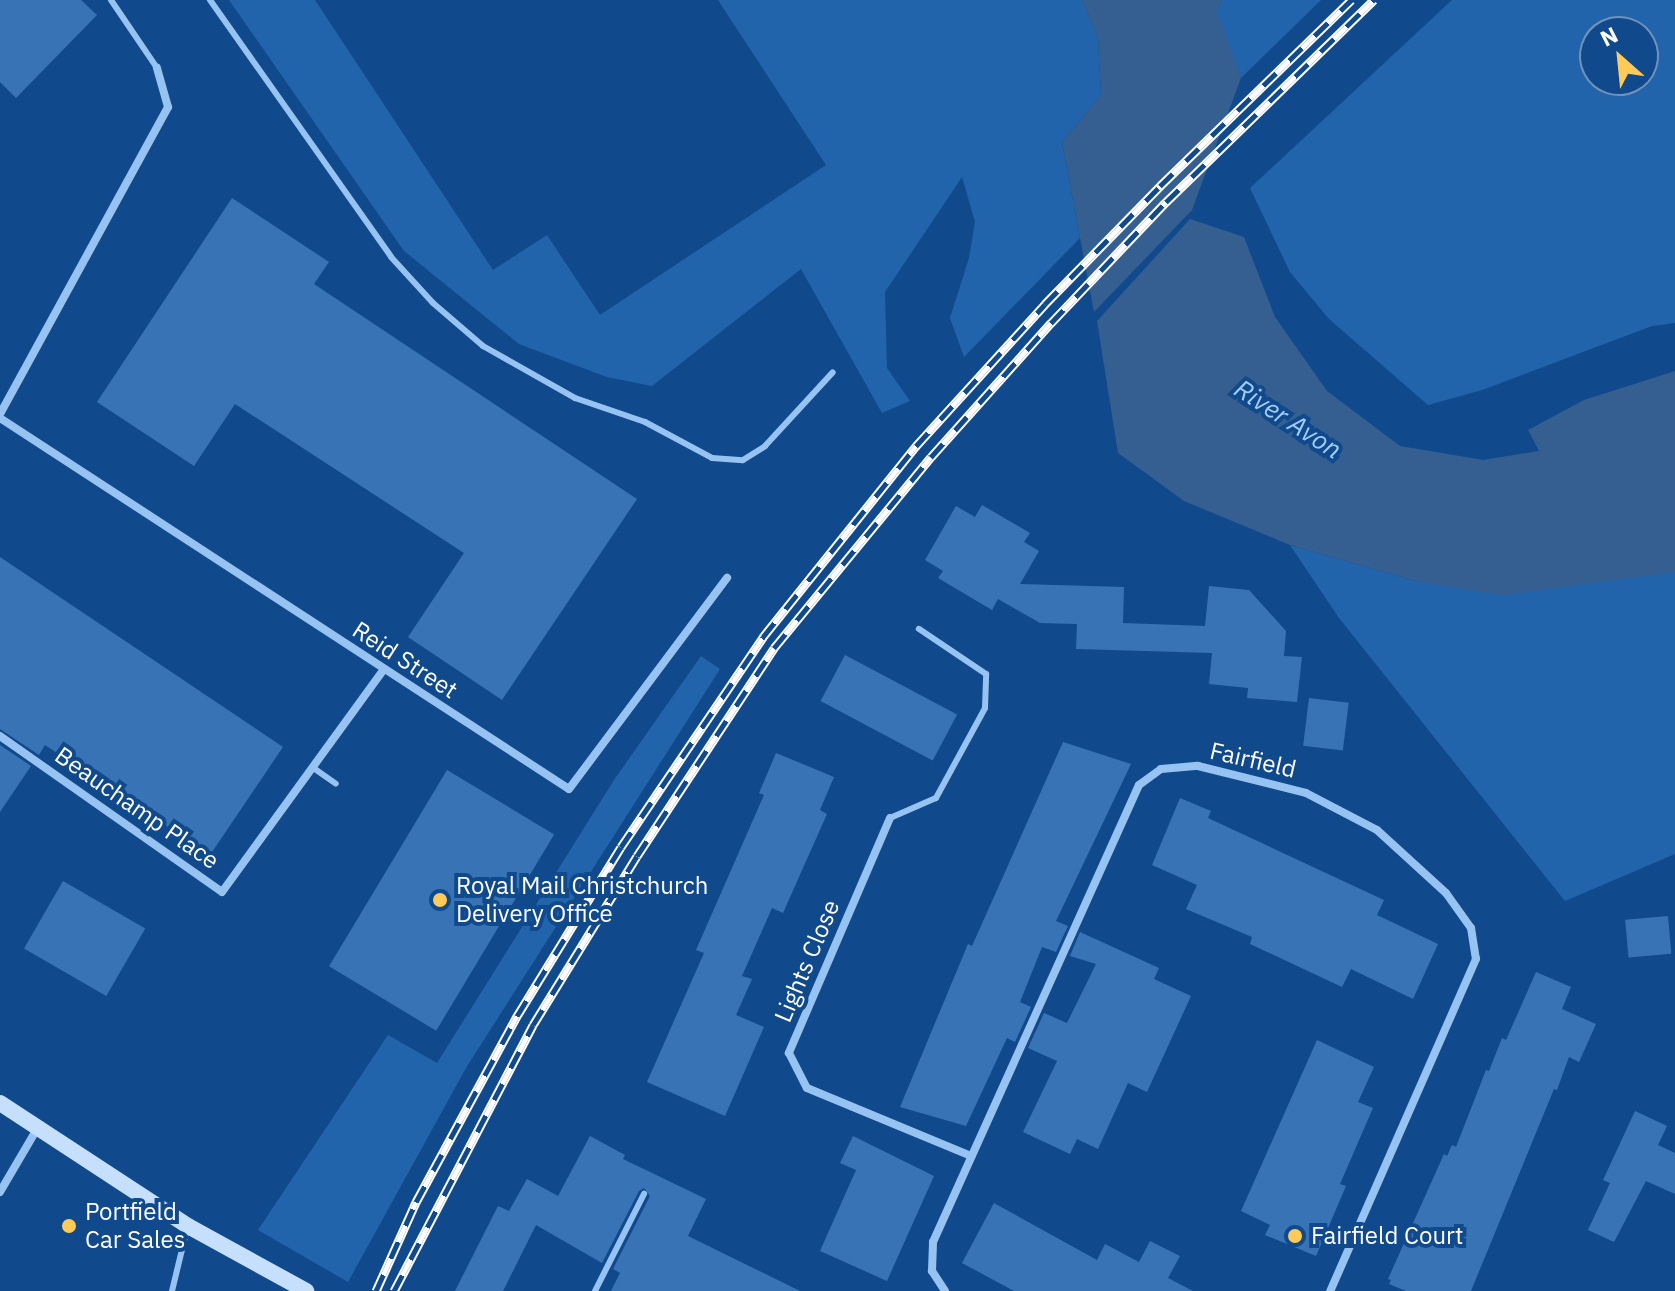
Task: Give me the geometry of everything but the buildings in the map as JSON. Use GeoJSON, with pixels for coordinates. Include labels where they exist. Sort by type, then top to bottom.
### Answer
{"type":"FeatureCollection","features":[{"type":"Feature","properties":{"kind":"main road"},"geometry":{"type":"LineString","coordinates":[[0,1103],[188,1226],[306,1291]]}},
{"type":"Feature","properties":{"kind":"street","name":"Reid Street"},"geometry":{"type":"LineString","coordinates":[[157,68],[168,107],[0,416],[383,670],[569,789],[727,578]]}},
{"type":"Feature","properties":{"kind":"street","name":"Beauchamp Place"},"geometry":{"type":"LineString","coordinates":[[0,736],[222,892],[383,670]]}},
{"type":"Feature","properties":{"kind":"street","name":"Fairfield"},"geometry":{"type":"LineString","coordinates":[[945,1291],[932,1271],[933,1242],[1139,785],[1161,769],[1198,766],[1306,793],[1377,830],[1446,893],[1471,928],[1476,959],[1330,1291]]}},
{"type":"Feature","properties":{"kind":"street","name":"Lights Close"},"geometry":{"type":"LineString","coordinates":[[890,818],[789,1053],[807,1088],[971,1156]]}},
{"type":"Feature","properties":{"kind":"street"},"geometry":{"type":"LineString","coordinates":[[0,1192],[37,1129]]}},
{"type":"Feature","properties":{"kind":"lane"},"geometry":{"type":"LineString","coordinates":[[111,0],[157,68]]}},
{"type":"Feature","properties":{"kind":"lane"},"geometry":{"type":"LineString","coordinates":[[210,0],[391,257],[433,303],[483,346],[575,398],[645,422],[712,458],[743,460],[765,446],[833,372]]}},
{"type":"Feature","properties":{"kind":"lane"},"geometry":{"type":"LineString","coordinates":[[890,818],[936,798],[985,708],[986,674],[919,629]]}},
{"type":"Feature","properties":{"kind":"lane"},"geometry":{"type":"LineString","coordinates":[[312,767],[336,784]]}},
{"type":"Feature","properties":{"kind":"lane"},"geometry":{"type":"LineString","coordinates":[[595,1291],[644,1194]]}},
{"type":"Feature","properties":{"kind":"lane"},"geometry":{"type":"LineString","coordinates":[[172,1291],[188,1226]]}},
{"type":"Feature","properties":{"kind":"shaded area"},"geometry":{"type":"Polygon","coordinates":[[[229,0],[315,0],[493,270],[547,235],[600,315],[826,165],[718,0],[1082,0],[1098,38],[1101,95],[1062,142],[1080,238],[964,357],[950,318],[969,258],[975,222],[962,177],[885,292],[887,368],[910,401],[882,413],[801,269],[652,386],[607,377],[519,344],[404,251],[229,0]]]}},
{"type":"Feature","properties":{"kind":"shaded area"},"geometry":{"type":"Polygon","coordinates":[[[1222,0],[1321,0],[1241,78],[1216,12],[1222,0]]]}},
{"type":"Feature","properties":{"kind":"shaded area"},"geometry":{"type":"Polygon","coordinates":[[[1452,0],[1675,0],[1675,323],[1652,326],[1482,390],[1428,405],[1329,319],[1290,272],[1250,188],[1452,0]]]}},
{"type":"Feature","properties":{"kind":"shaded area"},"geometry":{"type":"Polygon","coordinates":[[[1290,545],[1419,582],[1675,572],[1675,854],[1565,901],[1339,618],[1290,545]]]}},
{"type":"Feature","properties":{"kind":"shaded area"},"geometry":{"type":"Polygon","coordinates":[[[701,656],[720,669],[466,1068],[348,1282],[258,1230],[388,1035],[437,1063],[614,780],[701,656]]]}},
{"type":"Feature","properties":{"kind":"water"},"geometry":{"type":"Polygon","coordinates":[[[1082,0],[1222,0],[1217,12],[1241,78],[1192,210],[1094,312],[1062,142],[1101,95],[1098,38],[1082,0]]]}},
{"type":"Feature","properties":{"kind":"water","name":"River Avon"},"geometry":{"type":"Polygon","coordinates":[[[1190,219],[1244,237],[1275,317],[1327,391],[1400,446],[1483,460],[1539,451],[1528,430],[1584,400],[1675,371],[1675,572],[1503,595],[1419,582],[1290,545],[1184,501],[1118,453],[1097,321],[1190,219]]]}},
{"type":"Feature","properties":{"kind":"railway"},"geometry":{"type":"LineString","coordinates":[[376,1291],[416,1202],[517,1016],[621,847],[763,637],[916,446],[1045,304],[1160,186],[1351,0]]}},
{"type":"Feature","properties":{"kind":"railway"},"geometry":{"type":"LineString","coordinates":[[394,1291],[533,1025],[637,856],[774,648],[931,457],[1051,323],[1166,202],[1374,0]]}},
{"type":"Feature","properties":{"kind":"place","name":"Royal Mail Christchurch Delivery Office"},"geometry":{"type":"Point","coordinates":[440,900]}},
{"type":"Feature","properties":{"kind":"place","name":"Portfield Car Sales"},"geometry":{"type":"Point","coordinates":[69,1226]}},
{"type":"Feature","properties":{"kind":"place","name":"Fairfield Court"},"geometry":{"type":"Point","coordinates":[1295,1236]}}]}
